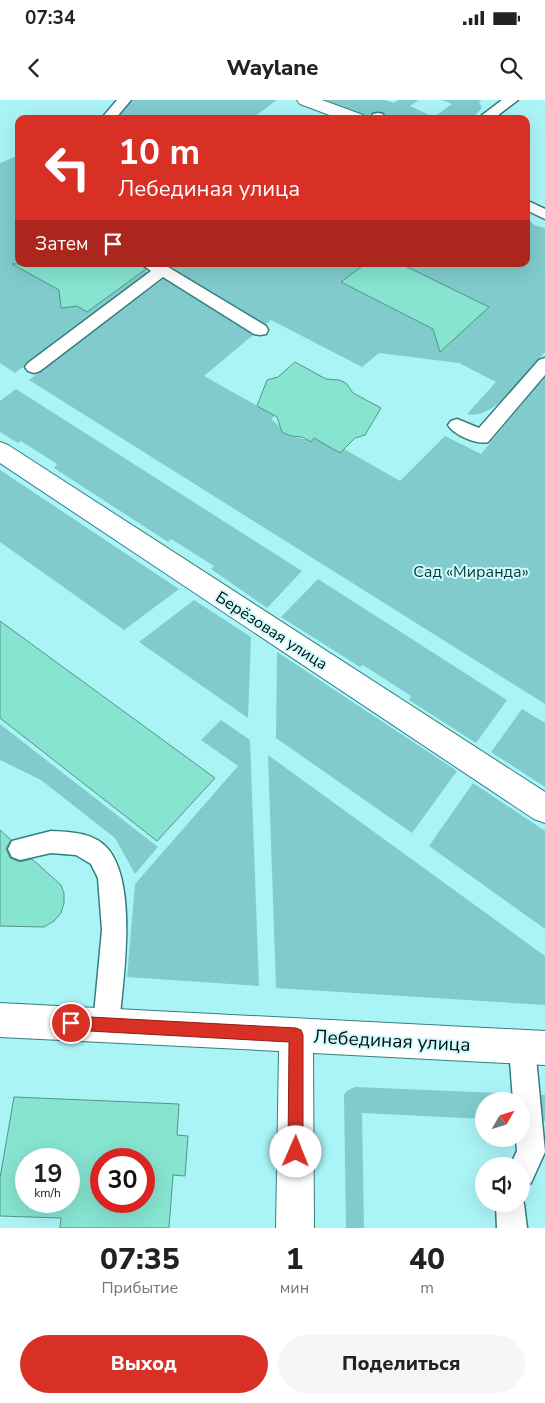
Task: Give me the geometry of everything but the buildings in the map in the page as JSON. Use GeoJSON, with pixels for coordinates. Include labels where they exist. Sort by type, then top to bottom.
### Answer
{"type":"FeatureCollection","features":[{"type":"Feature","properties":{"kind":"street"},"geometry":{"type":"LineString","coordinates":[[306,100],[346,115]]}},
{"type":"Feature","properties":{"kind":"street","name":"Берёзовая улица"},"geometry":{"type":"LineString","coordinates":[[0,451],[545,809]]}},
{"type":"Feature","properties":{"kind":"street","name":"Лебединая улица"},"geometry":{"type":"LineString","coordinates":[[0,1020],[533,1048]]}},
{"type":"Feature","properties":{"kind":"street"},"geometry":{"type":"LineString","coordinates":[[295,1228],[296,1035]]}},
{"type":"Feature","properties":{"kind":"lane"},"geometry":{"type":"LineString","coordinates":[[111,115],[124,100]]}},
{"type":"Feature","properties":{"kind":"lane"},"geometry":{"type":"LineString","coordinates":[[490,115],[511,100]]}},
{"type":"Feature","properties":{"kind":"lane"},"geometry":{"type":"LineString","coordinates":[[530,206],[545,215]]}},
{"type":"Feature","properties":{"kind":"lane"},"geometry":{"type":"LineString","coordinates":[[34,367],[156,267],[260,330]]}},
{"type":"Feature","properties":{"kind":"lane"},"geometry":{"type":"LineString","coordinates":[[457,425],[482,437],[545,364]]}},
{"type":"Feature","properties":{"kind":"lane"},"geometry":{"type":"LineString","coordinates":[[20,849],[51,842],[80,844],[99,856],[110,877],[114,930],[106,1025]]}},
{"type":"Feature","properties":{"kind":"lane"},"geometry":{"type":"LineString","coordinates":[[529,1157],[531,1152],[533,1048]]}},
{"type":"Feature","properties":{"kind":"lane"},"geometry":{"type":"LineString","coordinates":[[511,1212],[512,1228]]}},
{"type":"Feature","properties":{"kind":"green space"},"geometry":{"type":"Polygon","coordinates":[[[130,100],[277,100],[256,115],[117,115],[130,100]]]}},
{"type":"Feature","properties":{"kind":"green space"},"geometry":{"type":"Polygon","coordinates":[[[319,100],[385,100],[394,103],[398,100],[419,100],[410,106],[430,115],[370,114],[361,115],[319,100]]]}},
{"type":"Feature","properties":{"kind":"green space"},"geometry":{"type":"Polygon","coordinates":[[[442,100],[482,100],[479,102],[482,108],[475,115],[437,115],[452,104],[442,100]]]}},
{"type":"Feature","properties":{"kind":"green space"},"geometry":{"type":"Polygon","coordinates":[[[15,157],[15,267],[141,267],[146,270],[146,273],[15,373],[0,363],[0,163],[15,157]]]}},
{"type":"Feature","properties":{"kind":"green space","name":"Сад «Миранда»"},"geometry":{"type":"Polygon","coordinates":[[[530,221],[534,225],[545,228],[545,352],[510,393],[489,410],[478,414],[467,414],[496,382],[459,363],[379,353],[362,367],[271,320],[204,376],[275,416],[271,419],[286,434],[311,442],[314,438],[339,452],[344,449],[400,481],[445,436],[481,454],[545,377],[545,704],[29,380],[165,278],[171,271],[168,267],[530,267],[530,221]]]}},
{"type":"Feature","properties":{"kind":"green space"},"geometry":{"type":"Polygon","coordinates":[[[16,389],[302,571],[267,608],[211,569],[214,566],[171,539],[168,542],[54,468],[57,464],[21,441],[18,443],[0,432],[0,401],[16,389]]]}},
{"type":"Feature","properties":{"kind":"green space"},"geometry":{"type":"Polygon","coordinates":[[[0,470],[179,589],[124,630],[0,542],[0,470]]]}},
{"type":"Feature","properties":{"kind":"green space"},"geometry":{"type":"Polygon","coordinates":[[[318,579],[507,700],[476,743],[409,700],[411,696],[363,665],[360,667],[281,617],[318,579]]]}},
{"type":"Feature","properties":{"kind":"green space"},"geometry":{"type":"Polygon","coordinates":[[[194,600],[251,637],[248,718],[139,642],[194,600]]]}},
{"type":"Feature","properties":{"kind":"green space"},"geometry":{"type":"Polygon","coordinates":[[[277,652],[457,771],[412,833],[276,738],[277,652]]]}},
{"type":"Feature","properties":{"kind":"green space"},"geometry":{"type":"Polygon","coordinates":[[[522,709],[545,723],[545,787],[491,752],[522,709]]]}},
{"type":"Feature","properties":{"kind":"green space"},"geometry":{"type":"Polygon","coordinates":[[[221,720],[250,740],[259,986],[127,977],[135,884],[238,766],[201,740],[221,720]]]}},
{"type":"Feature","properties":{"kind":"green space"},"geometry":{"type":"Polygon","coordinates":[[[0,724],[158,847],[135,874],[115,838],[41,780],[0,760],[0,724]]]}},
{"type":"Feature","properties":{"kind":"green space"},"geometry":{"type":"Polygon","coordinates":[[[268,755],[545,956],[545,1005],[276,988],[268,755]]]}},
{"type":"Feature","properties":{"kind":"green space"},"geometry":{"type":"Polygon","coordinates":[[[473,783],[545,831],[545,929],[429,846],[473,783]]]}},
{"type":"Feature","properties":{"kind":"green space"},"geometry":{"type":"Polygon","coordinates":[[[355,1087],[475,1092],[475,1119],[362,1113],[364,1228],[346,1228],[344,1095],[355,1087]]]}},
{"type":"Feature","properties":{"kind":"green space"},"geometry":{"type":"Polygon","coordinates":[[[530,1094],[545,1095],[545,1121],[530,1120],[530,1094]]]}},
{"type":"Feature","properties":{"kind":"route"},"geometry":{"type":"LineString","coordinates":[[71,1023],[296,1035],[296,1152]]}}]}
